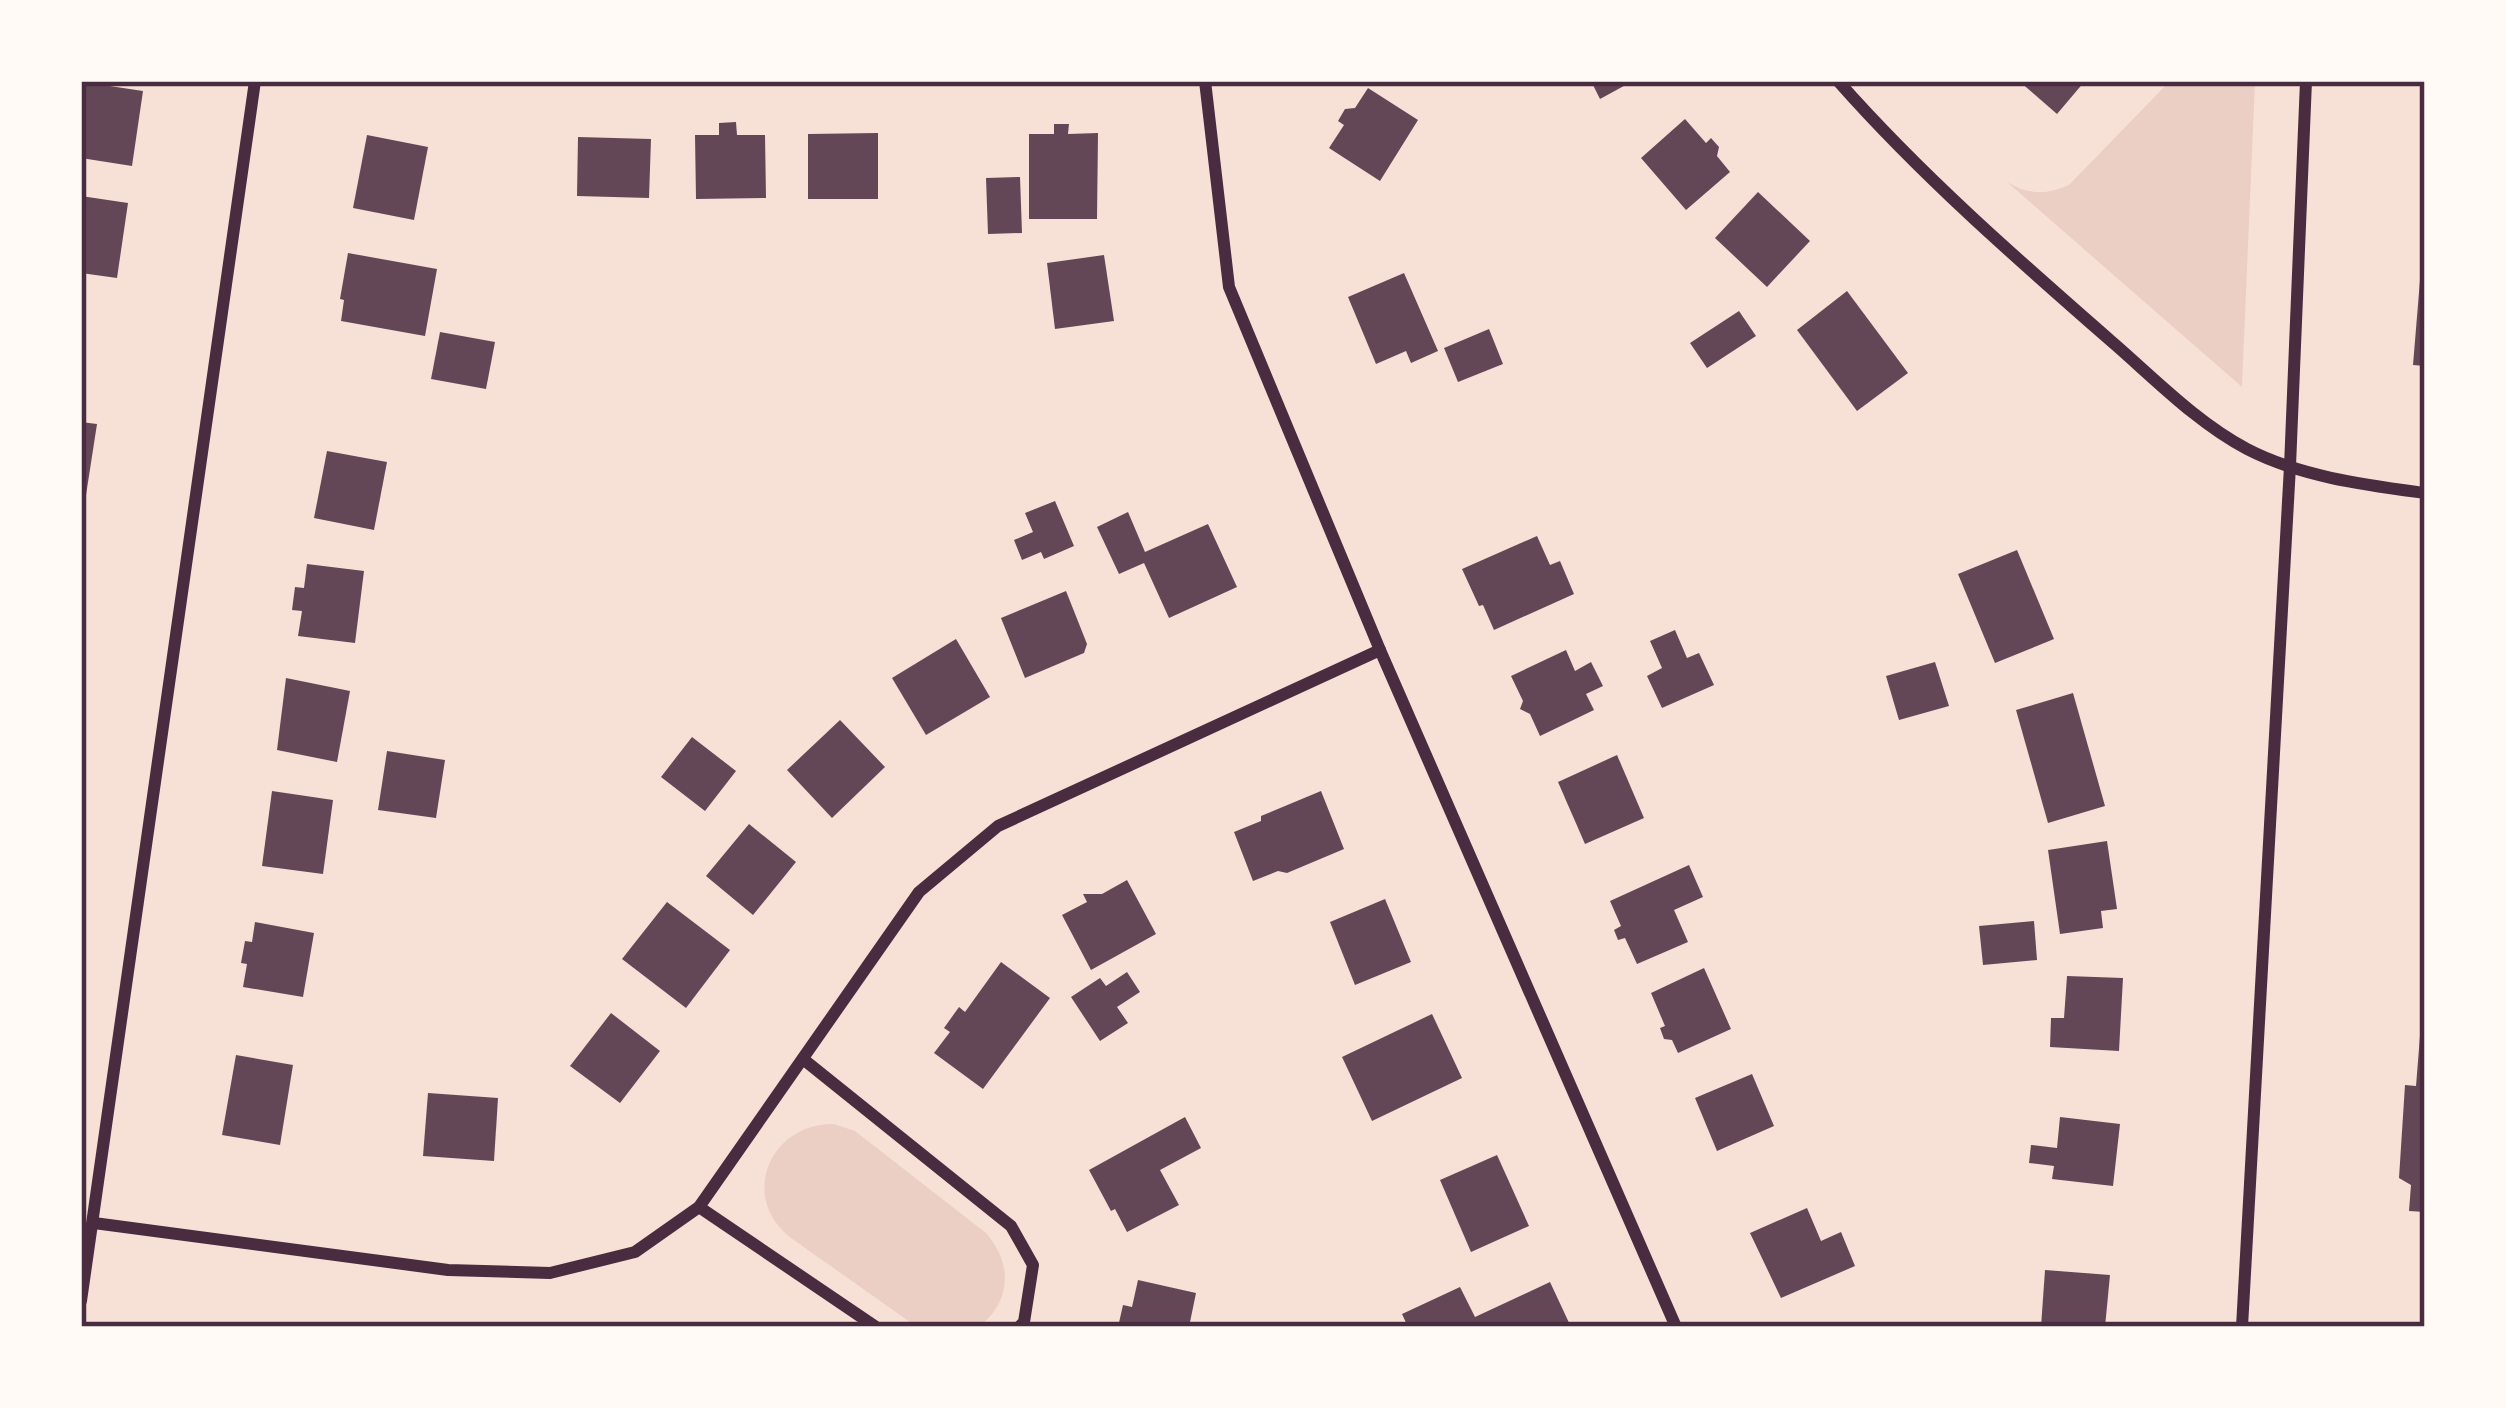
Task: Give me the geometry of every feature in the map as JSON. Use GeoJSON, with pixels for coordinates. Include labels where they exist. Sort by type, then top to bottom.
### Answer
{"type":"FeatureCollection","features":[{"type":"Feature","properties":{"kind":"street"},"geometry":{"type":"LineString","coordinates":[[81,1301],[255,81]]}},
{"type":"Feature","properties":{"kind":"street"},"geometry":{"type":"LineString","coordinates":[[1205,81],[1229,287],[1380,650],[1676,1327]]}},
{"type":"Feature","properties":{"kind":"street"},"geometry":{"type":"LineString","coordinates":[[1838,81],[1891,142],[2207,424],[2250,450],[2290,466],[2425,493]]}},
{"type":"Feature","properties":{"kind":"street"},"geometry":{"type":"LineString","coordinates":[[2242,1327],[2290,466],[2306,81]]}},
{"type":"Feature","properties":{"kind":"street"},"geometry":{"type":"LineString","coordinates":[[94,1223],[448,1270],[550,1273],[634,1252],[699,1207],[919,892],[998,826],[1380,650]]}},
{"type":"Feature","properties":{"kind":"street"},"geometry":{"type":"LineString","coordinates":[[803,1059],[1011,1226],[1034,1264],[1024,1322],[1018,1327]]}},
{"type":"Feature","properties":{"kind":"street"},"geometry":{"type":"LineString","coordinates":[[699,1207],[876,1327]]}},
{"type":"Feature","properties":{"kind":"shaded area"},"geometry":{"type":"Polygon","coordinates":[[[2170,81],[2255,81],[2242,387],[2007,182],[2038,192],[2069,185],[2170,81]]]}},
{"type":"Feature","properties":{"kind":"shaded area"},"geometry":{"type":"Polygon","coordinates":[[[834,1124],[855,1131],[995,1244],[1004,1268],[1003,1292],[981,1325],[917,1327],[791,1238],[775,1221],[764,1184],[778,1149],[812,1127],[834,1124]]]}},
{"type":"Feature","properties":{"kind":"building"},"geometry":{"type":"Polygon","coordinates":[[[1591,81],[1633,81],[1600,99],[1591,81]]]}},
{"type":"Feature","properties":{"kind":"building"},"geometry":{"type":"Polygon","coordinates":[[[2019,81],[2085,81],[2057,114],[2019,81]]]}},
{"type":"Feature","properties":{"kind":"building"},"geometry":{"type":"Polygon","coordinates":[[[83,82],[143,91],[132,166],[81,158],[83,82]]]}},
{"type":"Feature","properties":{"kind":"building"},"geometry":{"type":"Polygon","coordinates":[[[1368,88],[1418,120],[1380,181],[1329,148],[1344,125],[1338,121],[1345,109],[1355,108],[1368,88]]]}},
{"type":"Feature","properties":{"kind":"building"},"geometry":{"type":"Polygon","coordinates":[[[1685,119],[1706,143],[1711,138],[1719,147],[1717,156],[1730,172],[1686,210],[1641,158],[1685,119]]]}},
{"type":"Feature","properties":{"kind":"building"},"geometry":{"type":"Polygon","coordinates":[[[736,122],[737,135],[765,135],[766,198],[696,199],[695,135],[719,135],[719,123],[736,122]]]}},
{"type":"Feature","properties":{"kind":"building"},"geometry":{"type":"Polygon","coordinates":[[[1054,124],[1069,124],[1068,134],[1098,133],[1097,219],[1029,219],[1029,134],[1054,134],[1054,124]]]}},
{"type":"Feature","properties":{"kind":"building"},"geometry":{"type":"Polygon","coordinates":[[[878,133],[878,199],[808,199],[808,134],[878,133]]]}},
{"type":"Feature","properties":{"kind":"building"},"geometry":{"type":"Polygon","coordinates":[[[367,135],[428,147],[414,220],[353,208],[367,135]]]}},
{"type":"Feature","properties":{"kind":"building"},"geometry":{"type":"Polygon","coordinates":[[[578,137],[651,139],[649,198],[577,196],[578,137]]]}},
{"type":"Feature","properties":{"kind":"building"},"geometry":{"type":"Polygon","coordinates":[[[1020,177],[1022,233],[988,234],[986,178],[1020,177]]]}},
{"type":"Feature","properties":{"kind":"building"},"geometry":{"type":"Polygon","coordinates":[[[1758,192],[1810,241],[1767,287],[1715,238],[1758,192]]]}},
{"type":"Feature","properties":{"kind":"building"},"geometry":{"type":"Polygon","coordinates":[[[81,196],[128,203],[117,278],[81,273],[81,196]]]}},
{"type":"Feature","properties":{"kind":"building"},"geometry":{"type":"Polygon","coordinates":[[[348,253],[437,269],[425,336],[341,321],[348,253]]]}},
{"type":"Feature","properties":{"kind":"building"},"geometry":{"type":"Polygon","coordinates":[[[1104,255],[1114,321],[1055,329],[1047,263],[1104,255]]]}},
{"type":"Feature","properties":{"kind":"building"},"geometry":{"type":"Polygon","coordinates":[[[2425,256],[2425,366],[2413,365],[2425,256]]]}},
{"type":"Feature","properties":{"kind":"building"},"geometry":{"type":"Polygon","coordinates":[[[1404,273],[1438,351],[1411,363],[1406,351],[1376,364],[1348,297],[1404,273]]]}},
{"type":"Feature","properties":{"kind":"building"},"geometry":{"type":"Polygon","coordinates":[[[1847,291],[1908,373],[1857,411],[1797,330],[1847,291]]]}},
{"type":"Feature","properties":{"kind":"building"},"geometry":{"type":"Polygon","coordinates":[[[1739,311],[1756,336],[1707,368],[1690,343],[1739,311]]]}},
{"type":"Feature","properties":{"kind":"building"},"geometry":{"type":"Polygon","coordinates":[[[1489,329],[1503,364],[1458,382],[1444,348],[1489,329]]]}},
{"type":"Feature","properties":{"kind":"building"},"geometry":{"type":"Polygon","coordinates":[[[440,332],[495,342],[486,389],[431,379],[440,332]]]}},
{"type":"Feature","properties":{"kind":"building"},"geometry":{"type":"Polygon","coordinates":[[[81,422],[97,424],[84,508],[81,508],[81,422]]]}},
{"type":"Feature","properties":{"kind":"building"},"geometry":{"type":"Polygon","coordinates":[[[327,451],[387,462],[374,530],[314,518],[327,451]]]}},
{"type":"Feature","properties":{"kind":"building"},"geometry":{"type":"Polygon","coordinates":[[[1055,501],[1074,546],[1044,559],[1041,552],[1022,560],[1014,540],[1033,532],[1025,513],[1055,501]]]}},
{"type":"Feature","properties":{"kind":"building"},"geometry":{"type":"Polygon","coordinates":[[[1128,512],[1145,552],[1208,524],[1237,587],[1169,618],[1144,563],[1119,574],[1097,527],[1128,512]]]}},
{"type":"Feature","properties":{"kind":"building"},"geometry":{"type":"Polygon","coordinates":[[[1537,536],[1550,565],[1560,561],[1574,594],[1494,630],[1462,569],[1537,536]]]}},
{"type":"Feature","properties":{"kind":"building"},"geometry":{"type":"Polygon","coordinates":[[[2017,550],[2054,639],[1995,663],[1958,574],[2017,550]]]}},
{"type":"Feature","properties":{"kind":"building"},"geometry":{"type":"Polygon","coordinates":[[[307,564],[364,571],[355,643],[298,636],[302,611],[292,610],[295,587],[304,588],[307,564]]]}},
{"type":"Feature","properties":{"kind":"building"},"geometry":{"type":"Polygon","coordinates":[[[1066,591],[1087,644],[1084,653],[1025,678],[1001,618],[1066,591]]]}},
{"type":"Feature","properties":{"kind":"building"},"geometry":{"type":"Polygon","coordinates":[[[1675,630],[1687,658],[1699,653],[1714,685],[1662,708],[1647,676],[1662,668],[1650,641],[1675,630]]]}},
{"type":"Feature","properties":{"kind":"building"},"geometry":{"type":"Polygon","coordinates":[[[956,639],[990,697],[926,735],[892,678],[956,639]]]}},
{"type":"Feature","properties":{"kind":"building"},"geometry":{"type":"Polygon","coordinates":[[[1566,650],[1575,671],[1591,662],[1603,686],[1586,694],[1594,710],[1540,736],[1530,714],[1520,709],[1523,701],[1511,676],[1566,650]]]}},
{"type":"Feature","properties":{"kind":"building"},"geometry":{"type":"Polygon","coordinates":[[[1935,662],[1949,706],[1899,720],[1886,676],[1935,662]]]}},
{"type":"Feature","properties":{"kind":"building"},"geometry":{"type":"Polygon","coordinates":[[[286,678],[350,691],[337,762],[277,750],[286,678]]]}},
{"type":"Feature","properties":{"kind":"building"},"geometry":{"type":"Polygon","coordinates":[[[2073,693],[2105,806],[2048,823],[2016,710],[2073,693]]]}},
{"type":"Feature","properties":{"kind":"building"},"geometry":{"type":"Polygon","coordinates":[[[840,720],[885,767],[832,818],[787,770],[840,720]]]}},
{"type":"Feature","properties":{"kind":"building"},"geometry":{"type":"Polygon","coordinates":[[[692,737],[736,771],[705,811],[661,777],[692,737]]]}},
{"type":"Feature","properties":{"kind":"building"},"geometry":{"type":"Polygon","coordinates":[[[387,751],[445,760],[436,818],[378,810],[387,751]]]}},
{"type":"Feature","properties":{"kind":"building"},"geometry":{"type":"Polygon","coordinates":[[[1617,755],[1644,818],[1585,844],[1558,782],[1617,755]]]}},
{"type":"Feature","properties":{"kind":"building"},"geometry":{"type":"Polygon","coordinates":[[[272,791],[333,800],[323,874],[262,866],[272,791]]]}},
{"type":"Feature","properties":{"kind":"building"},"geometry":{"type":"Polygon","coordinates":[[[1321,791],[1344,849],[1287,873],[1278,871],[1253,881],[1234,832],[1321,791]]]}},
{"type":"Feature","properties":{"kind":"building"},"geometry":{"type":"Polygon","coordinates":[[[749,824],[796,862],[753,915],[706,876],[749,824]]]}},
{"type":"Feature","properties":{"kind":"building"},"geometry":{"type":"Polygon","coordinates":[[[2107,841],[2117,909],[2101,911],[2103,928],[2060,934],[2048,850],[2107,841]]]}},
{"type":"Feature","properties":{"kind":"building"},"geometry":{"type":"Polygon","coordinates":[[[1689,865],[1703,897],[1674,910],[1688,942],[1637,964],[1625,938],[1618,940],[1614,930],[1621,926],[1610,901],[1689,865]]]}},
{"type":"Feature","properties":{"kind":"building"},"geometry":{"type":"Polygon","coordinates":[[[1127,880],[1156,934],[1091,970],[1062,915],[1087,902],[1083,894],[1102,894],[1127,880]]]}},
{"type":"Feature","properties":{"kind":"building"},"geometry":{"type":"Polygon","coordinates":[[[1385,899],[1411,962],[1355,985],[1330,922],[1385,899]]]}},
{"type":"Feature","properties":{"kind":"building"},"geometry":{"type":"Polygon","coordinates":[[[667,902],[730,950],[686,1008],[622,959],[667,902]]]}},
{"type":"Feature","properties":{"kind":"building"},"geometry":{"type":"Polygon","coordinates":[[[2034,921],[2037,960],[1983,965],[1979,926],[2034,921]]]}},
{"type":"Feature","properties":{"kind":"building"},"geometry":{"type":"Polygon","coordinates":[[[255,922],[314,933],[303,997],[243,987],[245,941],[252,942],[255,922]]]}},
{"type":"Feature","properties":{"kind":"building"},"geometry":{"type":"Polygon","coordinates":[[[1001,962],[1050,998],[983,1089],[934,1053],[950,1032],[944,1028],[959,1007],[965,1012],[1001,962]]]}},
{"type":"Feature","properties":{"kind":"building"},"geometry":{"type":"Polygon","coordinates":[[[1704,968],[1731,1029],[1678,1053],[1672,1040],[1664,1039],[1660,1028],[1665,1026],[1651,993],[1704,968]]]}},
{"type":"Feature","properties":{"kind":"building"},"geometry":{"type":"Polygon","coordinates":[[[1127,972],[1140,992],[1117,1007],[1128,1023],[1100,1041],[1071,997],[1100,978],[1106,986],[1127,972]]]}},
{"type":"Feature","properties":{"kind":"building"},"geometry":{"type":"Polygon","coordinates":[[[2067,976],[2123,978],[2119,1051],[2050,1047],[2051,1018],[2064,1018],[2067,976]]]}},
{"type":"Feature","properties":{"kind":"building"},"geometry":{"type":"Polygon","coordinates":[[[611,1013],[660,1051],[620,1103],[570,1066],[611,1013]]]}},
{"type":"Feature","properties":{"kind":"building"},"geometry":{"type":"Polygon","coordinates":[[[1432,1014],[1462,1078],[1372,1121],[1342,1057],[1432,1014]]]}},
{"type":"Feature","properties":{"kind":"building"},"geometry":{"type":"Polygon","coordinates":[[[2420,1036],[2425,1036],[2425,1212],[2409,1211],[2411,1185],[2399,1178],[2405,1085],[2416,1086],[2420,1036]]]}},
{"type":"Feature","properties":{"kind":"building"},"geometry":{"type":"Polygon","coordinates":[[[236,1055],[293,1065],[280,1145],[222,1135],[236,1055]]]}},
{"type":"Feature","properties":{"kind":"building"},"geometry":{"type":"Polygon","coordinates":[[[1752,1074],[1774,1126],[1717,1151],[1695,1098],[1752,1074]]]}},
{"type":"Feature","properties":{"kind":"building"},"geometry":{"type":"Polygon","coordinates":[[[428,1093],[498,1098],[494,1161],[423,1156],[428,1093]]]}},
{"type":"Feature","properties":{"kind":"building"},"geometry":{"type":"Polygon","coordinates":[[[1185,1117],[1201,1148],[1160,1170],[1179,1205],[1127,1232],[1089,1170],[1185,1117]]]}},
{"type":"Feature","properties":{"kind":"building"},"geometry":{"type":"Polygon","coordinates":[[[2060,1117],[2120,1124],[2113,1186],[2052,1179],[2054,1166],[2029,1163],[2031,1145],[2057,1148],[2060,1117]]]}},
{"type":"Feature","properties":{"kind":"building"},"geometry":{"type":"Polygon","coordinates":[[[1497,1155],[1529,1226],[1471,1252],[1440,1180],[1497,1155]]]}},
{"type":"Feature","properties":{"kind":"building"},"geometry":{"type":"Polygon","coordinates":[[[1807,1208],[1821,1241],[1841,1232],[1855,1266],[1781,1298],[1750,1233],[1807,1208]]]}},
{"type":"Feature","properties":{"kind":"building"},"geometry":{"type":"Polygon","coordinates":[[[2045,1270],[2110,1275],[2105,1327],[2041,1327],[2045,1270]]]}},
{"type":"Feature","properties":{"kind":"building"},"geometry":{"type":"Polygon","coordinates":[[[1138,1280],[1196,1293],[1189,1327],[1118,1327],[1123,1305],[1132,1307],[1138,1280]]]}},
{"type":"Feature","properties":{"kind":"building"},"geometry":{"type":"Polygon","coordinates":[[[1550,1282],[1571,1327],[1408,1327],[1402,1314],[1460,1287],[1475,1317],[1550,1282]]]}}]}
